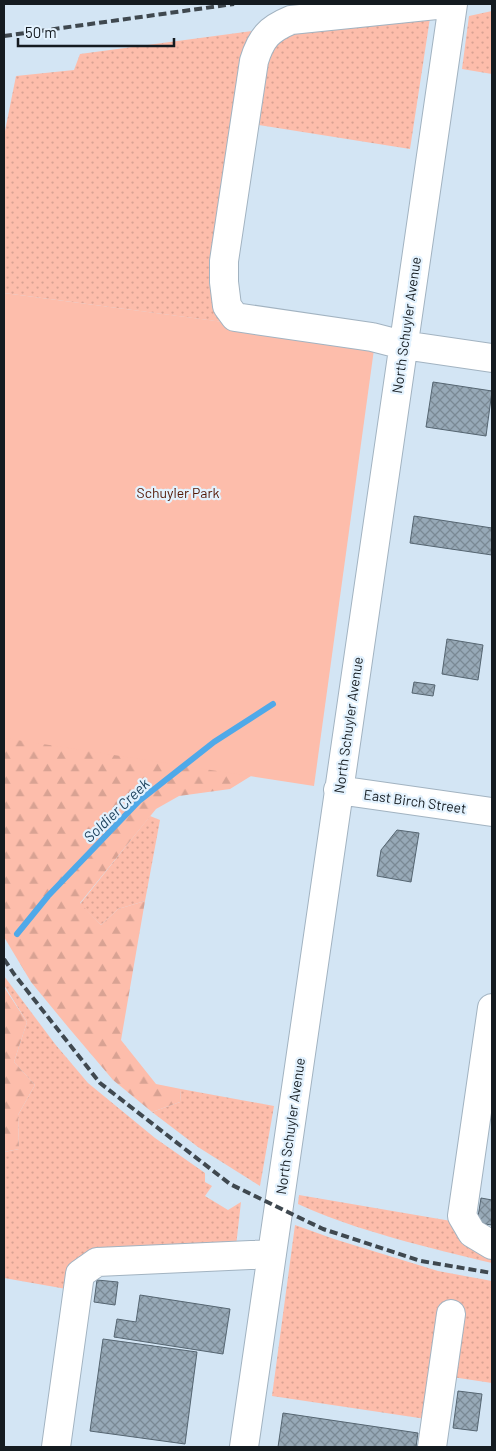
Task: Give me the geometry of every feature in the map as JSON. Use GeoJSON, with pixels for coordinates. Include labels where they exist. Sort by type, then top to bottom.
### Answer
{"type":"FeatureCollection","features":[{"type":"Feature","properties":{"kind":"street"},"geometry":{"type":"LineString","coordinates":[[446,4],[291,20],[277,26],[259,46],[254,61],[224,261],[227,306],[235,317],[372,337],[403,345],[492,358]]}},
{"type":"Feature","properties":{"kind":"street","name":"North Schuyler Avenue"},"geometry":{"type":"LineString","coordinates":[[244,1447],[453,4]]}},
{"type":"Feature","properties":{"kind":"street","name":"East Birch Street"},"geometry":{"type":"LineString","coordinates":[[338,790],[492,812]]}},
{"type":"Feature","properties":{"kind":"street"},"geometry":{"type":"LineString","coordinates":[[492,1008],[462,1216],[472,1233],[492,1245]]}},
{"type":"Feature","properties":{"kind":"street"},"geometry":{"type":"LineString","coordinates":[[56,1447],[80,1274],[97,1262],[272,1254]]}},
{"type":"Feature","properties":{"kind":"street"},"geometry":{"type":"LineString","coordinates":[[432,1447],[451,1314]]}},
{"type":"Feature","properties":{"kind":"green space"},"geometry":{"type":"Polygon","coordinates":[[[492,11],[492,74],[462,69],[469,16],[492,11]]]}},
{"type":"Feature","properties":{"kind":"green space"},"geometry":{"type":"Polygon","coordinates":[[[430,18],[410,149],[253,124],[258,69],[279,32],[430,18]]]}},
{"type":"Feature","properties":{"kind":"green space"},"geometry":{"type":"Polygon","coordinates":[[[260,30],[223,322],[4,293],[4,136],[16,76],[74,70],[80,54],[260,30]]]}},
{"type":"Feature","properties":{"kind":"green space","name":"Schuyler Park"},"geometry":{"type":"Polygon","coordinates":[[[4,293],[375,342],[314,786],[4,738],[4,293]]]}},
{"type":"Feature","properties":{"kind":"green space"},"geometry":{"type":"Polygon","coordinates":[[[4,626],[268,749],[251,776],[230,789],[179,796],[156,809],[80,903],[101,925],[118,909],[145,901],[121,1040],[156,1084],[181,1089],[180,1102],[152,1112],[113,1080],[68,1027],[31,982],[4,937],[4,626]]]}},
{"type":"Feature","properties":{"kind":"green space"},"geometry":{"type":"Polygon","coordinates":[[[150,816],[160,820],[145,901],[118,909],[101,925],[80,904],[150,816]]]}},
{"type":"Feature","properties":{"kind":"green space"},"geometry":{"type":"Polygon","coordinates":[[[4,976],[55,1044],[88,1083],[155,1138],[205,1173],[205,1182],[212,1186],[205,1196],[228,1210],[241,1202],[236,1246],[99,1255],[72,1290],[4,1278],[4,1152],[19,1149],[18,1115],[35,1085],[14,1062],[27,1022],[4,985],[4,976]]]}},
{"type":"Feature","properties":{"kind":"green space"},"geometry":{"type":"Polygon","coordinates":[[[4,987],[27,1022],[14,1062],[35,1085],[18,1115],[19,1149],[4,1152],[4,987]]]}},
{"type":"Feature","properties":{"kind":"green space"},"geometry":{"type":"Polygon","coordinates":[[[181,1089],[274,1106],[260,1186],[198,1147],[152,1112],[180,1102],[181,1089]]]}},
{"type":"Feature","properties":{"kind":"green space"},"geometry":{"type":"Polygon","coordinates":[[[299,1195],[457,1222],[492,1252],[492,1263],[369,1231],[298,1204],[299,1195]]]}},
{"type":"Feature","properties":{"kind":"green space"},"geometry":{"type":"Polygon","coordinates":[[[295,1225],[438,1271],[492,1281],[492,1383],[432,1374],[426,1419],[272,1396],[295,1225]]]}},
{"type":"Feature","properties":{"kind":"building"},"geometry":{"type":"Polygon","coordinates":[[[433,382],[492,391],[486,436],[426,427],[433,382]]]}},
{"type":"Feature","properties":{"kind":"building"},"geometry":{"type":"Polygon","coordinates":[[[414,516],[492,528],[492,555],[410,543],[414,516]]]}},
{"type":"Feature","properties":{"kind":"building"},"geometry":{"type":"Polygon","coordinates":[[[447,639],[483,645],[478,680],[442,674],[447,639]]]}},
{"type":"Feature","properties":{"kind":"building"},"geometry":{"type":"Polygon","coordinates":[[[414,682],[435,685],[433,696],[412,693],[414,682]]]}},
{"type":"Feature","properties":{"kind":"building"},"geometry":{"type":"Polygon","coordinates":[[[397,830],[419,833],[411,882],[377,876],[381,850],[397,830]]]}},
{"type":"Feature","properties":{"kind":"building"},"geometry":{"type":"Polygon","coordinates":[[[481,1198],[492,1200],[492,1225],[477,1223],[481,1198]]]}},
{"type":"Feature","properties":{"kind":"building"},"geometry":{"type":"Polygon","coordinates":[[[97,1280],[118,1282],[115,1305],[94,1302],[97,1280]]]}},
{"type":"Feature","properties":{"kind":"building"},"geometry":{"type":"Polygon","coordinates":[[[140,1295],[230,1309],[223,1354],[114,1337],[117,1319],[136,1322],[140,1295]]]}},
{"type":"Feature","properties":{"kind":"building"},"geometry":{"type":"Polygon","coordinates":[[[103,1339],[197,1352],[185,1444],[90,1431],[103,1339]]]}},
{"type":"Feature","properties":{"kind":"building"},"geometry":{"type":"Polygon","coordinates":[[[458,1391],[482,1394],[477,1431],[453,1428],[458,1391]]]}},
{"type":"Feature","properties":{"kind":"building"},"geometry":{"type":"Polygon","coordinates":[[[283,1413],[418,1433],[416,1447],[278,1447],[283,1413]]]}},
{"type":"Feature","properties":{"kind":"waterway","name":"Soldier Creek"},"geometry":{"type":"LineString","coordinates":[[17,934],[48,896],[139,801],[214,742],[273,704]]}},
{"type":"Feature","properties":{"kind":"railway"},"geometry":{"type":"LineString","coordinates":[[4,36],[234,4]]}},
{"type":"Feature","properties":{"kind":"railway"},"geometry":{"type":"LineString","coordinates":[[4,959],[100,1083],[230,1184],[323,1229],[421,1261],[492,1273]]}}]}
